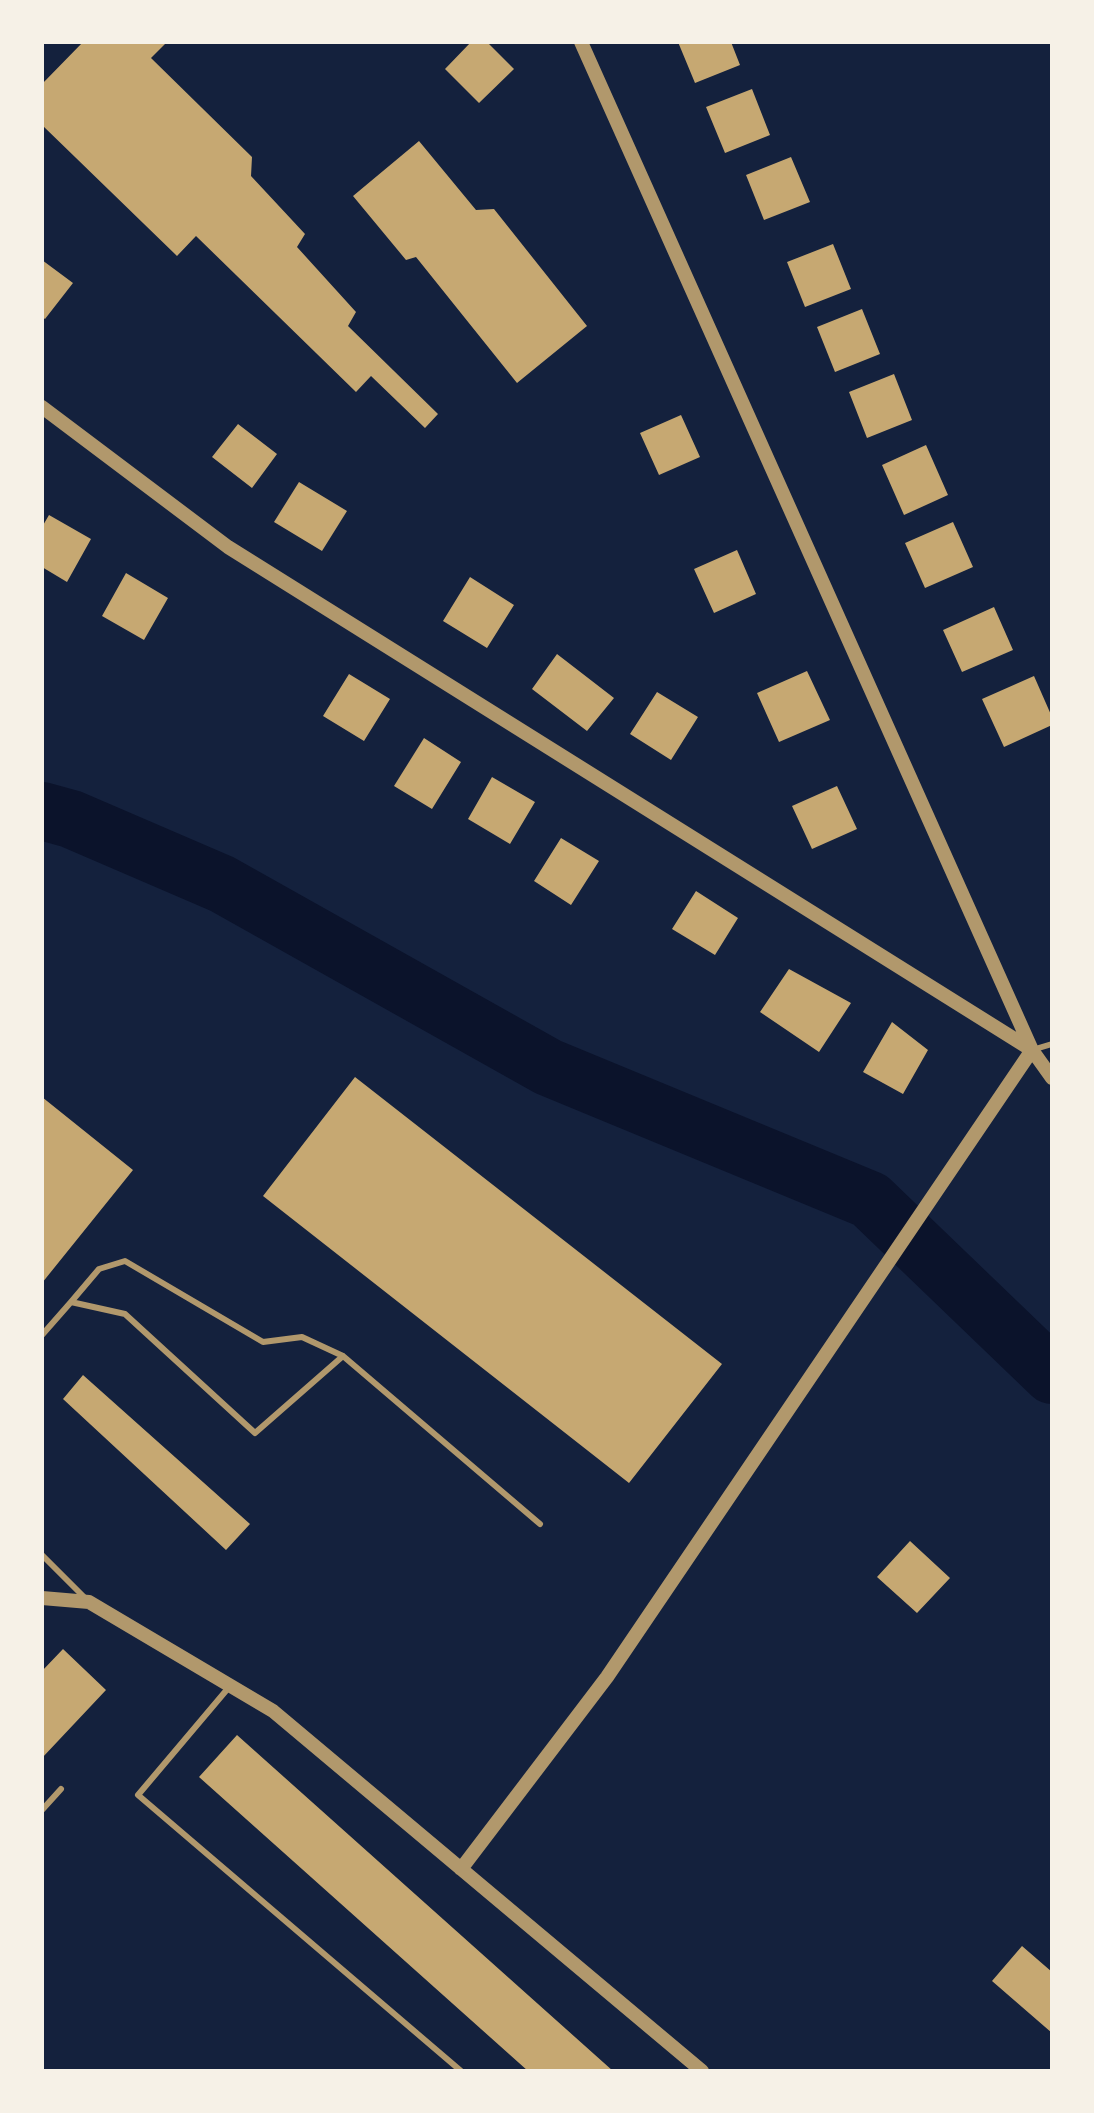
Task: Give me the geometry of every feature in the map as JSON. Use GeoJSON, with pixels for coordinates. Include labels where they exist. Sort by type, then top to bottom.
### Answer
{"type":"FeatureCollection","features":[{"type":"Feature","properties":{"kind":"street"},"geometry":{"type":"LineString","coordinates":[[581,42],[1032,1050],[1052,1078]]}},
{"type":"Feature","properties":{"kind":"street"},"geometry":{"type":"LineString","coordinates":[[42,407],[228,547],[1032,1050]]}},
{"type":"Feature","properties":{"kind":"street"},"geometry":{"type":"LineString","coordinates":[[461,1869],[607,1677],[1032,1050]]}},
{"type":"Feature","properties":{"kind":"street"},"geometry":{"type":"LineString","coordinates":[[42,1598],[89,1602],[273,1711],[702,2071]]}},
{"type":"Feature","properties":{"kind":"lane"},"geometry":{"type":"LineString","coordinates":[[1032,1050],[1052,1044]]}},
{"type":"Feature","properties":{"kind":"lane"},"geometry":{"type":"LineString","coordinates":[[42,1335],[99,1269],[125,1261],[263,1342],[302,1337],[343,1356],[540,1524]]}},
{"type":"Feature","properties":{"kind":"lane"},"geometry":{"type":"LineString","coordinates":[[71,1302],[125,1314],[255,1433],[343,1356]]}},
{"type":"Feature","properties":{"kind":"lane"},"geometry":{"type":"LineString","coordinates":[[42,1555],[89,1602]]}},
{"type":"Feature","properties":{"kind":"lane"},"geometry":{"type":"LineString","coordinates":[[230,1686],[138,1795],[461,2071]]}},
{"type":"Feature","properties":{"kind":"lane"},"geometry":{"type":"LineString","coordinates":[[42,1810],[61,1789]]}},
{"type":"Feature","properties":{"kind":"building"},"geometry":{"type":"Polygon","coordinates":[[[83,42],[167,42],[151,58],[252,157],[251,176],[305,234],[297,247],[356,312],[348,326],[438,414],[425,428],[371,376],[356,392],[196,236],[177,256],[42,125],[42,84],[83,42]]]}},
{"type":"Feature","properties":{"kind":"building"},"geometry":{"type":"Polygon","coordinates":[[[471,42],[487,42],[514,69],[479,103],[445,69],[471,42]]]}},
{"type":"Feature","properties":{"kind":"building"},"geometry":{"type":"Polygon","coordinates":[[[678,42],[731,42],[740,65],[695,83],[678,42]]]}},
{"type":"Feature","properties":{"kind":"building"},"geometry":{"type":"Polygon","coordinates":[[[752,89],[770,135],[725,153],[706,107],[752,89]]]}},
{"type":"Feature","properties":{"kind":"building"},"geometry":{"type":"Polygon","coordinates":[[[419,141],[476,210],[494,209],[587,326],[517,383],[416,257],[406,260],[353,196],[419,141]]]}},
{"type":"Feature","properties":{"kind":"building"},"geometry":{"type":"Polygon","coordinates":[[[791,157],[810,202],[764,220],[746,175],[791,157]]]}},
{"type":"Feature","properties":{"kind":"building"},"geometry":{"type":"Polygon","coordinates":[[[833,244],[851,289],[805,307],[787,262],[833,244]]]}},
{"type":"Feature","properties":{"kind":"building"},"geometry":{"type":"Polygon","coordinates":[[[42,260],[73,283],[45,319],[42,317],[42,260]]]}},
{"type":"Feature","properties":{"kind":"building"},"geometry":{"type":"Polygon","coordinates":[[[862,309],[880,354],[835,372],[817,327],[862,309]]]}},
{"type":"Feature","properties":{"kind":"building"},"geometry":{"type":"Polygon","coordinates":[[[894,374],[912,420],[867,438],[849,392],[894,374]]]}},
{"type":"Feature","properties":{"kind":"building"},"geometry":{"type":"Polygon","coordinates":[[[681,415],[700,457],[659,475],[640,433],[681,415]]]}},
{"type":"Feature","properties":{"kind":"building"},"geometry":{"type":"Polygon","coordinates":[[[238,424],[277,454],[252,488],[212,457],[238,424]]]}},
{"type":"Feature","properties":{"kind":"building"},"geometry":{"type":"Polygon","coordinates":[[[926,445],[948,495],[904,515],[882,465],[926,445]]]}},
{"type":"Feature","properties":{"kind":"building"},"geometry":{"type":"Polygon","coordinates":[[[299,482],[347,511],[322,551],[274,522],[299,482]]]}},
{"type":"Feature","properties":{"kind":"building"},"geometry":{"type":"Polygon","coordinates":[[[49,515],[91,539],[67,582],[42,567],[42,527],[49,515]]]}},
{"type":"Feature","properties":{"kind":"building"},"geometry":{"type":"Polygon","coordinates":[[[953,522],[973,567],[925,588],[905,543],[953,522]]]}},
{"type":"Feature","properties":{"kind":"building"},"geometry":{"type":"Polygon","coordinates":[[[737,550],[756,594],[714,613],[694,569],[737,550]]]}},
{"type":"Feature","properties":{"kind":"building"},"geometry":{"type":"Polygon","coordinates":[[[126,573],[168,598],[144,640],[102,616],[126,573]]]}},
{"type":"Feature","properties":{"kind":"building"},"geometry":{"type":"Polygon","coordinates":[[[470,577],[514,605],[487,648],[443,621],[470,577]]]}},
{"type":"Feature","properties":{"kind":"building"},"geometry":{"type":"Polygon","coordinates":[[[994,607],[1013,650],[962,672],[943,630],[994,607]]]}},
{"type":"Feature","properties":{"kind":"building"},"geometry":{"type":"Polygon","coordinates":[[[557,654],[614,698],[587,731],[532,689],[557,654]]]}},
{"type":"Feature","properties":{"kind":"building"},"geometry":{"type":"Polygon","coordinates":[[[807,671],[830,720],[779,742],[757,693],[807,671]]]}},
{"type":"Feature","properties":{"kind":"building"},"geometry":{"type":"Polygon","coordinates":[[[349,674],[390,699],[364,741],[323,716],[349,674]]]}},
{"type":"Feature","properties":{"kind":"building"},"geometry":{"type":"Polygon","coordinates":[[[1034,676],[1052,717],[1052,725],[1004,747],[982,699],[1034,676]]]}},
{"type":"Feature","properties":{"kind":"building"},"geometry":{"type":"Polygon","coordinates":[[[657,692],[698,717],[671,760],[630,734],[657,692]]]}},
{"type":"Feature","properties":{"kind":"building"},"geometry":{"type":"Polygon","coordinates":[[[424,738],[461,762],[432,809],[394,786],[424,738]]]}},
{"type":"Feature","properties":{"kind":"building"},"geometry":{"type":"Polygon","coordinates":[[[492,777],[535,802],[510,844],[468,819],[492,777]]]}},
{"type":"Feature","properties":{"kind":"building"},"geometry":{"type":"Polygon","coordinates":[[[837,786],[857,829],[812,849],[792,806],[837,786]]]}},
{"type":"Feature","properties":{"kind":"building"},"geometry":{"type":"Polygon","coordinates":[[[561,838],[599,861],[571,905],[534,881],[561,838]]]}},
{"type":"Feature","properties":{"kind":"building"},"geometry":{"type":"Polygon","coordinates":[[[696,891],[738,918],[715,955],[672,929],[696,891]]]}},
{"type":"Feature","properties":{"kind":"building"},"geometry":{"type":"Polygon","coordinates":[[[789,969],[851,1003],[819,1052],[760,1012],[789,969]]]}},
{"type":"Feature","properties":{"kind":"building"},"geometry":{"type":"Polygon","coordinates":[[[892,1022],[928,1050],[903,1094],[863,1072],[892,1022]]]}},
{"type":"Feature","properties":{"kind":"building"},"geometry":{"type":"Polygon","coordinates":[[[355,1077],[722,1364],[629,1483],[263,1196],[355,1077]]]}},
{"type":"Feature","properties":{"kind":"building"},"geometry":{"type":"Polygon","coordinates":[[[42,1097],[133,1170],[42,1283],[42,1097]]]}},
{"type":"Feature","properties":{"kind":"building"},"geometry":{"type":"Polygon","coordinates":[[[83,1375],[250,1524],[226,1550],[63,1399],[83,1375]]]}},
{"type":"Feature","properties":{"kind":"building"},"geometry":{"type":"Polygon","coordinates":[[[910,1541],[950,1578],[917,1613],[877,1577],[910,1541]]]}},
{"type":"Feature","properties":{"kind":"building"},"geometry":{"type":"Polygon","coordinates":[[[63,1649],[106,1690],[42,1758],[42,1671],[63,1649]]]}},
{"type":"Feature","properties":{"kind":"building"},"geometry":{"type":"Polygon","coordinates":[[[237,1735],[613,2071],[528,2071],[199,1777],[237,1735]]]}},
{"type":"Feature","properties":{"kind":"building"},"geometry":{"type":"Polygon","coordinates":[[[1022,1946],[1052,1972],[1052,2033],[992,1981],[1022,1946]]]}},
{"type":"Feature","properties":{"kind":"waterway"},"geometry":{"type":"LineString","coordinates":[[42,811],[71,819],[222,884],[548,1067],[870,1200],[1052,1375]]}}]}
